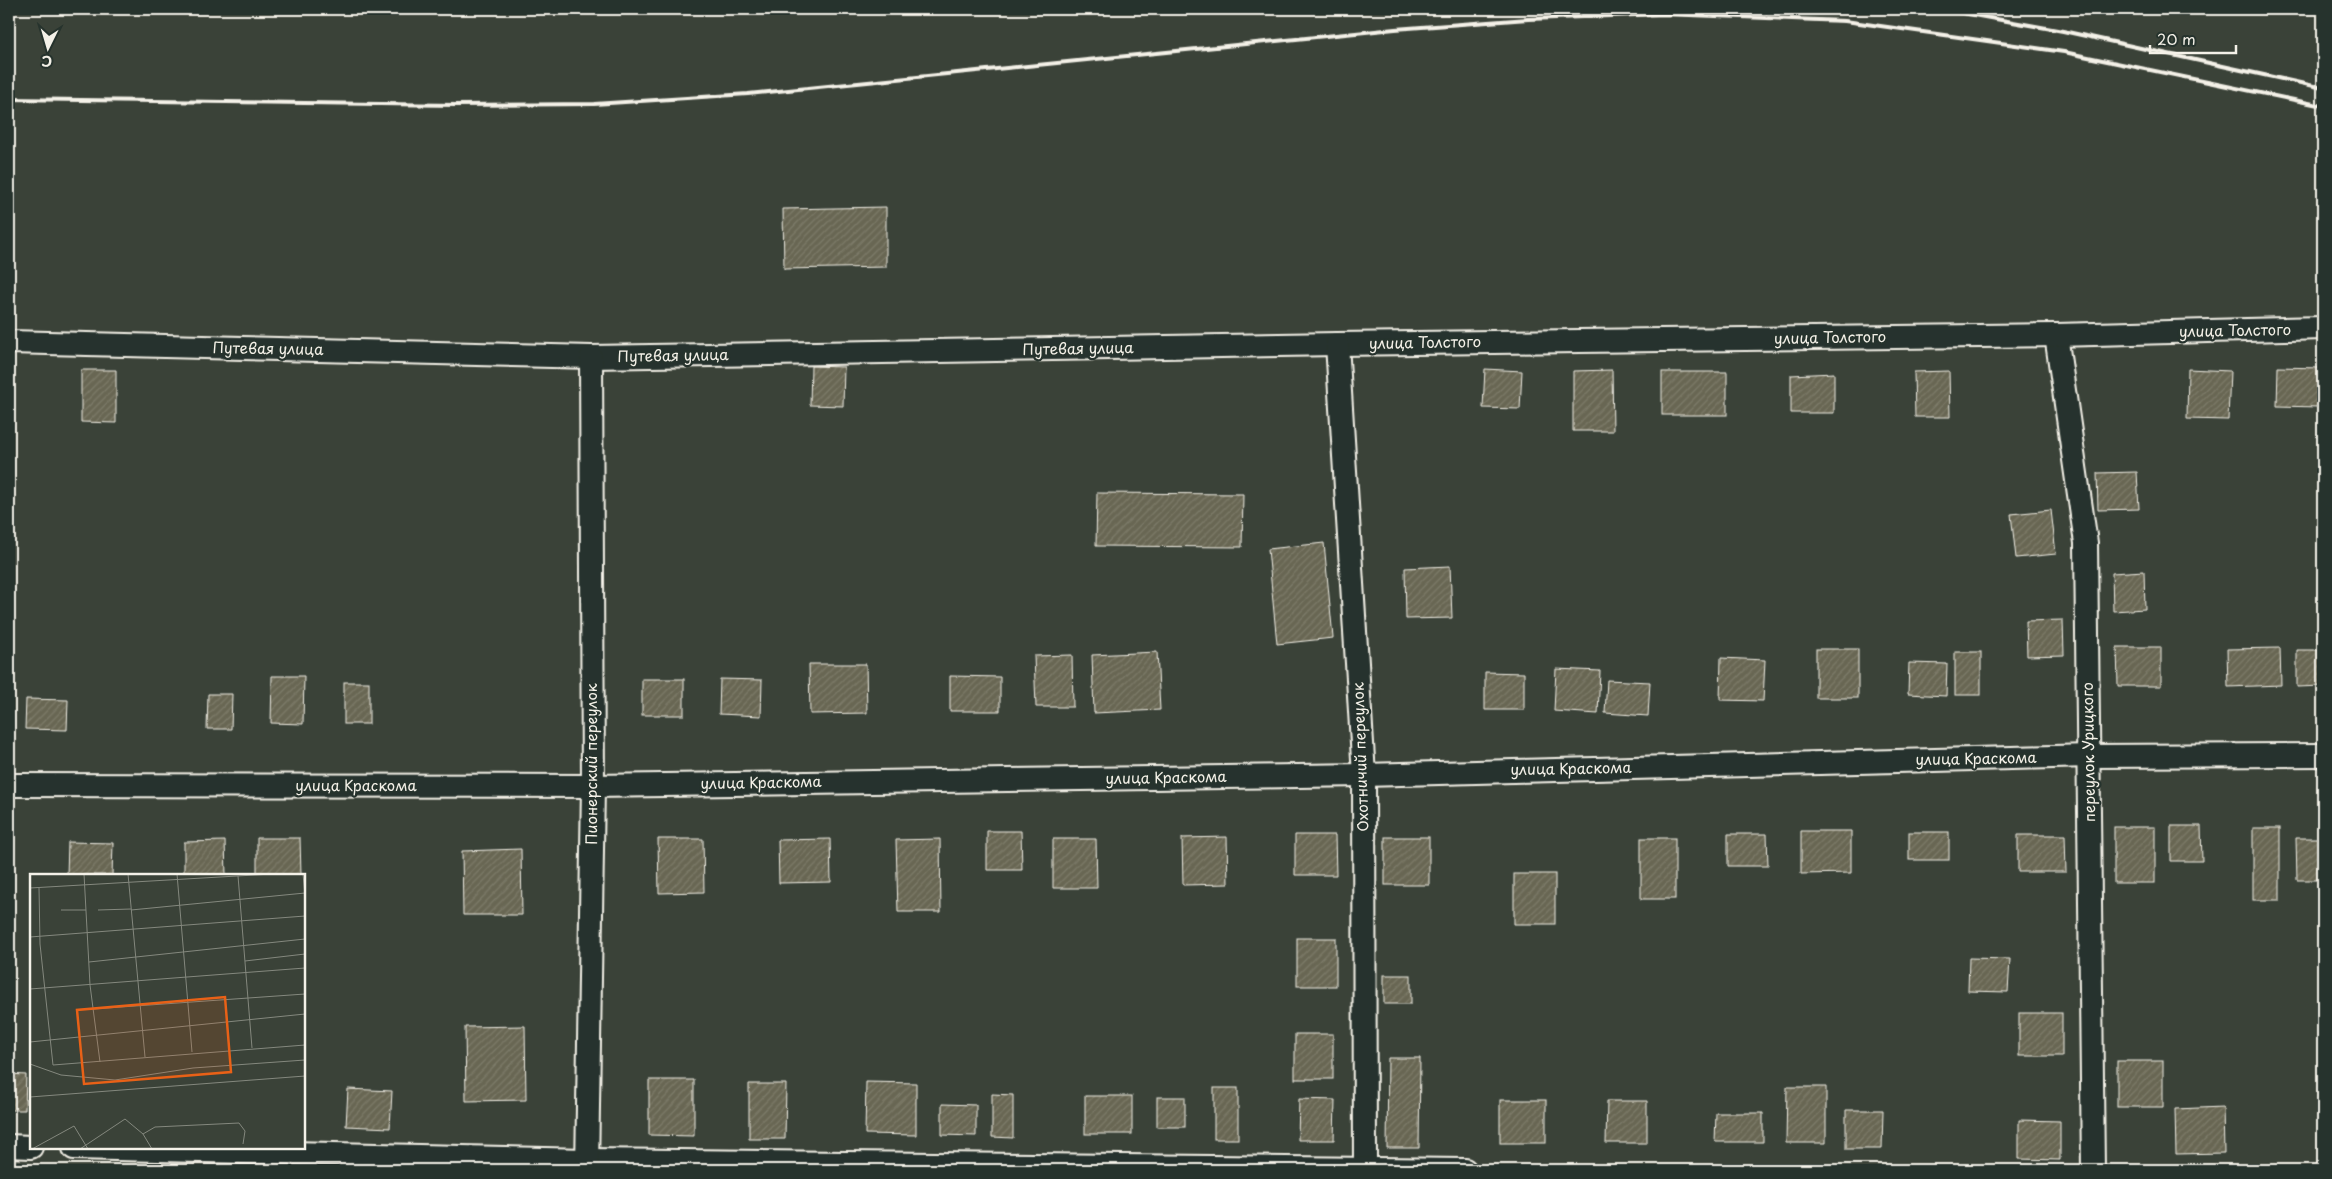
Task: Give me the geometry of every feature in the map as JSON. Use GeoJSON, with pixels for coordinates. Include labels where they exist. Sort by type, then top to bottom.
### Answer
{"type":"FeatureCollection","features":[{"type":"Feature","properties":{"kind":"street","name":"улица Толстого"},"geometry":{"type":"LineString","coordinates":[[1337,344],[2056,335],[2323,328]]}},
{"type":"Feature","properties":{"kind":"street","name":"переулок Урицкого"},"geometry":{"type":"LineString","coordinates":[[2056,335],[2086,543],[2093,1170]]}},
{"type":"Feature","properties":{"kind":"street","name":"Путевая улица"},"geometry":{"type":"LineString","coordinates":[[9,342],[590,357],[1337,344]]}},
{"type":"Feature","properties":{"kind":"street","name":"Охотничий переулок"},"geometry":{"type":"LineString","coordinates":[[1337,344],[1364,775],[1365,1170]]}},
{"type":"Feature","properties":{"kind":"street","name":"Пионерский переулок"},"geometry":{"type":"LineString","coordinates":[[587,1165],[593,786],[590,357]]}},
{"type":"Feature","properties":{"kind":"street","name":"улица Краскома"},"geometry":{"type":"LineString","coordinates":[[9,785],[593,786],[1364,775],[2089,756],[2323,755]]}},
{"type":"Feature","properties":{"kind":"street"},"geometry":{"type":"LineString","coordinates":[[9,1146],[30,1147]]}},
{"type":"Feature","properties":{"kind":"street"},"geometry":{"type":"LineString","coordinates":[[104,1149],[587,1165],[1466,1170]]}},
{"type":"Feature","properties":{"kind":"building"},"geometry":{"type":"Polygon","coordinates":[[[886,207],[886,267],[784,269],[783,209],[886,207]]]}},
{"type":"Feature","properties":{"kind":"building"},"geometry":{"type":"Polygon","coordinates":[[[811,366],[844,367],[843,406],[810,405],[811,366]]]}},
{"type":"Feature","properties":{"kind":"building"},"geometry":{"type":"Polygon","coordinates":[[[2278,367],[2320,368],[2319,407],[2277,406],[2278,367]]]}},
{"type":"Feature","properties":{"kind":"building"},"geometry":{"type":"Polygon","coordinates":[[[1485,369],[1522,371],[1520,409],[1483,408],[1485,369]]]}},
{"type":"Feature","properties":{"kind":"building"},"geometry":{"type":"Polygon","coordinates":[[[2188,369],[2230,371],[2228,420],[2187,419],[2188,369]]]}},
{"type":"Feature","properties":{"kind":"building"},"geometry":{"type":"Polygon","coordinates":[[[81,370],[116,370],[116,423],[81,422],[81,370]]]}},
{"type":"Feature","properties":{"kind":"building"},"geometry":{"type":"Polygon","coordinates":[[[1612,370],[1613,431],[1573,431],[1573,371],[1612,370]]]}},
{"type":"Feature","properties":{"kind":"building"},"geometry":{"type":"Polygon","coordinates":[[[1949,371],[1950,417],[1915,417],[1914,372],[1949,371]]]}},
{"type":"Feature","properties":{"kind":"building"},"geometry":{"type":"Polygon","coordinates":[[[1662,372],[1727,372],[1727,415],[1662,415],[1662,372]]]}},
{"type":"Feature","properties":{"kind":"building"},"geometry":{"type":"Polygon","coordinates":[[[1834,373],[1834,413],[1791,413],[1791,375],[1834,373]]]}},
{"type":"Feature","properties":{"kind":"building"},"geometry":{"type":"Polygon","coordinates":[[[2137,472],[2139,509],[2098,510],[2097,473],[2137,472]]]}},
{"type":"Feature","properties":{"kind":"building"},"geometry":{"type":"Polygon","coordinates":[[[1097,493],[1243,494],[1242,547],[1096,546],[1097,493]]]}},
{"type":"Feature","properties":{"kind":"building"},"geometry":{"type":"Polygon","coordinates":[[[2051,510],[2056,554],[2016,558],[2011,514],[2051,510]]]}},
{"type":"Feature","properties":{"kind":"building"},"geometry":{"type":"Polygon","coordinates":[[[1324,543],[1333,638],[1277,644],[1268,549],[1324,543]]]}},
{"type":"Feature","properties":{"kind":"building"},"geometry":{"type":"Polygon","coordinates":[[[1450,566],[1452,618],[1406,619],[1405,568],[1450,566]]]}},
{"type":"Feature","properties":{"kind":"building"},"geometry":{"type":"Polygon","coordinates":[[[2144,571],[2145,609],[2113,611],[2112,573],[2144,571]]]}},
{"type":"Feature","properties":{"kind":"building"},"geometry":{"type":"Polygon","coordinates":[[[2063,620],[2064,655],[2027,656],[2026,621],[2063,620]]]}},
{"type":"Feature","properties":{"kind":"building"},"geometry":{"type":"Polygon","coordinates":[[[2117,647],[2161,647],[2161,686],[2118,686],[2117,647]]]}},
{"type":"Feature","properties":{"kind":"building"},"geometry":{"type":"Polygon","coordinates":[[[2280,648],[2281,685],[2228,687],[2227,649],[2280,648]]]}},
{"type":"Feature","properties":{"kind":"building"},"geometry":{"type":"Polygon","coordinates":[[[1816,649],[1858,649],[1858,698],[1816,698],[1816,649]]]}},
{"type":"Feature","properties":{"kind":"building"},"geometry":{"type":"Polygon","coordinates":[[[2297,650],[2323,650],[2323,686],[2297,687],[2297,650]]]}},
{"type":"Feature","properties":{"kind":"building"},"geometry":{"type":"Polygon","coordinates":[[[1157,652],[1160,710],[1094,713],[1092,655],[1157,652]]]}},
{"type":"Feature","properties":{"kind":"building"},"geometry":{"type":"Polygon","coordinates":[[[1955,652],[1981,652],[1981,695],[1955,695],[1955,652]]]}},
{"type":"Feature","properties":{"kind":"building"},"geometry":{"type":"Polygon","coordinates":[[[1072,655],[1073,707],[1036,707],[1034,656],[1072,655]]]}},
{"type":"Feature","properties":{"kind":"building"},"geometry":{"type":"Polygon","coordinates":[[[1721,658],[1765,660],[1763,701],[1720,700],[1721,658]]]}},
{"type":"Feature","properties":{"kind":"building"},"geometry":{"type":"Polygon","coordinates":[[[1909,663],[1947,664],[1946,696],[1908,694],[1909,663]]]}},
{"type":"Feature","properties":{"kind":"building"},"geometry":{"type":"Polygon","coordinates":[[[809,664],[866,664],[867,713],[810,714],[809,664]]]}},
{"type":"Feature","properties":{"kind":"building"},"geometry":{"type":"Polygon","coordinates":[[[1556,669],[1600,671],[1598,714],[1554,711],[1556,669]]]}},
{"type":"Feature","properties":{"kind":"building"},"geometry":{"type":"Polygon","coordinates":[[[1485,672],[1524,673],[1524,710],[1485,710],[1485,672]]]}},
{"type":"Feature","properties":{"kind":"building"},"geometry":{"type":"Polygon","coordinates":[[[272,676],[304,676],[303,724],[271,723],[272,676]]]}},
{"type":"Feature","properties":{"kind":"building"},"geometry":{"type":"Polygon","coordinates":[[[950,676],[1000,677],[1000,711],[950,711],[950,676]]]}},
{"type":"Feature","properties":{"kind":"building"},"geometry":{"type":"Polygon","coordinates":[[[642,679],[684,679],[684,715],[642,715],[642,679]]]}},
{"type":"Feature","properties":{"kind":"building"},"geometry":{"type":"Polygon","coordinates":[[[720,679],[762,680],[761,716],[719,714],[720,679]]]}},
{"type":"Feature","properties":{"kind":"building"},"geometry":{"type":"Polygon","coordinates":[[[1607,680],[1650,682],[1648,716],[1605,713],[1607,680]]]}},
{"type":"Feature","properties":{"kind":"building"},"geometry":{"type":"Polygon","coordinates":[[[344,682],[369,682],[369,724],[344,724],[344,682]]]}},
{"type":"Feature","properties":{"kind":"building"},"geometry":{"type":"Polygon","coordinates":[[[208,694],[232,694],[231,729],[207,729],[208,694]]]}},
{"type":"Feature","properties":{"kind":"building"},"geometry":{"type":"Polygon","coordinates":[[[26,699],[68,700],[67,730],[25,729],[26,699]]]}},
{"type":"Feature","properties":{"kind":"building"},"geometry":{"type":"Polygon","coordinates":[[[2171,826],[2201,826],[2202,861],[2171,861],[2171,826]]]}},
{"type":"Feature","properties":{"kind":"building"},"geometry":{"type":"Polygon","coordinates":[[[2114,827],[2155,827],[2155,883],[2114,883],[2114,827]]]}},
{"type":"Feature","properties":{"kind":"building"},"geometry":{"type":"Polygon","coordinates":[[[2253,828],[2280,828],[2280,900],[2253,900],[2253,828]]]}},
{"type":"Feature","properties":{"kind":"building"},"geometry":{"type":"Polygon","coordinates":[[[987,831],[1021,831],[1022,870],[987,870],[987,831]]]}},
{"type":"Feature","properties":{"kind":"building"},"geometry":{"type":"Polygon","coordinates":[[[1801,831],[1851,831],[1851,873],[1801,874],[1801,831]]]}},
{"type":"Feature","properties":{"kind":"building"},"geometry":{"type":"Polygon","coordinates":[[[1909,832],[1949,832],[1949,860],[1909,860],[1909,832]]]}},
{"type":"Feature","properties":{"kind":"building"},"geometry":{"type":"Polygon","coordinates":[[[1728,834],[1767,834],[1768,866],[1728,866],[1728,834]]]}},
{"type":"Feature","properties":{"kind":"building"},"geometry":{"type":"Polygon","coordinates":[[[1295,835],[1335,835],[1336,875],[1295,875],[1295,835]]]}},
{"type":"Feature","properties":{"kind":"building"},"geometry":{"type":"Polygon","coordinates":[[[2018,835],[2065,835],[2066,872],[2018,872],[2018,835]]]}},
{"type":"Feature","properties":{"kind":"building"},"geometry":{"type":"Polygon","coordinates":[[[1227,837],[1228,884],[1183,885],[1182,838],[1227,837]]]}},
{"type":"Feature","properties":{"kind":"building"},"geometry":{"type":"Polygon","coordinates":[[[1385,837],[1429,837],[1429,885],[1385,885],[1385,837]]]}},
{"type":"Feature","properties":{"kind":"building"},"geometry":{"type":"Polygon","coordinates":[[[257,838],[300,838],[301,874],[257,874],[257,838]]]}},
{"type":"Feature","properties":{"kind":"building"},"geometry":{"type":"Polygon","coordinates":[[[1641,838],[1675,838],[1675,899],[1641,899],[1641,838]]]}},
{"type":"Feature","properties":{"kind":"building"},"geometry":{"type":"Polygon","coordinates":[[[2296,838],[2323,838],[2323,880],[2297,880],[2296,838]]]}},
{"type":"Feature","properties":{"kind":"building"},"geometry":{"type":"Polygon","coordinates":[[[658,839],[703,839],[704,892],[659,893],[658,839]]]}},
{"type":"Feature","properties":{"kind":"building"},"geometry":{"type":"Polygon","coordinates":[[[830,839],[831,882],[779,883],[778,840],[830,839]]]}},
{"type":"Feature","properties":{"kind":"building"},"geometry":{"type":"Polygon","coordinates":[[[940,839],[941,912],[898,912],[896,840],[940,839]]]}},
{"type":"Feature","properties":{"kind":"building"},"geometry":{"type":"Polygon","coordinates":[[[1053,839],[1096,839],[1097,888],[1053,888],[1053,839]]]}},
{"type":"Feature","properties":{"kind":"building"},"geometry":{"type":"Polygon","coordinates":[[[225,841],[226,874],[184,874],[184,842],[225,841]]]}},
{"type":"Feature","properties":{"kind":"building"},"geometry":{"type":"Polygon","coordinates":[[[68,842],[113,843],[112,874],[67,874],[68,842]]]}},
{"type":"Feature","properties":{"kind":"building"},"geometry":{"type":"Polygon","coordinates":[[[521,849],[522,915],[463,915],[462,851],[521,849]]]}},
{"type":"Feature","properties":{"kind":"building"},"geometry":{"type":"Polygon","coordinates":[[[1514,874],[1555,874],[1555,924],[1514,924],[1514,874]]]}},
{"type":"Feature","properties":{"kind":"building"},"geometry":{"type":"Polygon","coordinates":[[[1297,938],[1336,938],[1336,986],[1297,986],[1297,938]]]}},
{"type":"Feature","properties":{"kind":"building"},"geometry":{"type":"Polygon","coordinates":[[[1969,958],[2010,959],[2008,992],[1968,991],[1969,958]]]}},
{"type":"Feature","properties":{"kind":"building"},"geometry":{"type":"Polygon","coordinates":[[[1384,975],[1411,975],[1411,1004],[1384,1004],[1384,975]]]}},
{"type":"Feature","properties":{"kind":"building"},"geometry":{"type":"Polygon","coordinates":[[[2019,1013],[2062,1013],[2062,1056],[2019,1056],[2019,1013]]]}},
{"type":"Feature","properties":{"kind":"building"},"geometry":{"type":"Polygon","coordinates":[[[525,1026],[526,1100],[466,1101],[465,1027],[525,1026]]]}},
{"type":"Feature","properties":{"kind":"building"},"geometry":{"type":"Polygon","coordinates":[[[1295,1034],[1333,1034],[1333,1079],[1295,1079],[1295,1034]]]}},
{"type":"Feature","properties":{"kind":"building"},"geometry":{"type":"Polygon","coordinates":[[[1388,1058],[1420,1058],[1419,1148],[1387,1148],[1388,1058]]]}},
{"type":"Feature","properties":{"kind":"building"},"geometry":{"type":"Polygon","coordinates":[[[2117,1061],[2163,1061],[2163,1107],[2117,1107],[2117,1061]]]}},
{"type":"Feature","properties":{"kind":"building"},"geometry":{"type":"Polygon","coordinates":[[[9,1074],[26,1075],[25,1110],[9,1110],[9,1074]]]}},
{"type":"Feature","properties":{"kind":"building"},"geometry":{"type":"Polygon","coordinates":[[[649,1080],[694,1080],[694,1136],[649,1135],[649,1080]]]}},
{"type":"Feature","properties":{"kind":"building"},"geometry":{"type":"Polygon","coordinates":[[[866,1082],[916,1083],[916,1135],[865,1134],[866,1082]]]}},
{"type":"Feature","properties":{"kind":"building"},"geometry":{"type":"Polygon","coordinates":[[[749,1084],[786,1084],[785,1139],[749,1139],[749,1084]]]}},
{"type":"Feature","properties":{"kind":"building"},"geometry":{"type":"Polygon","coordinates":[[[1787,1087],[1826,1087],[1826,1143],[1786,1143],[1787,1087]]]}},
{"type":"Feature","properties":{"kind":"building"},"geometry":{"type":"Polygon","coordinates":[[[1214,1088],[1238,1088],[1238,1139],[1214,1139],[1214,1088]]]}},
{"type":"Feature","properties":{"kind":"building"},"geometry":{"type":"Polygon","coordinates":[[[348,1089],[392,1091],[390,1128],[346,1126],[348,1089]]]}},
{"type":"Feature","properties":{"kind":"building"},"geometry":{"type":"Polygon","coordinates":[[[992,1094],[1013,1095],[1013,1138],[992,1137],[992,1094]]]}},
{"type":"Feature","properties":{"kind":"building"},"geometry":{"type":"Polygon","coordinates":[[[1085,1096],[1132,1096],[1132,1134],[1085,1134],[1085,1096]]]}},
{"type":"Feature","properties":{"kind":"building"},"geometry":{"type":"Polygon","coordinates":[[[1157,1097],[1185,1097],[1185,1127],[1157,1127],[1157,1097]]]}},
{"type":"Feature","properties":{"kind":"building"},"geometry":{"type":"Polygon","coordinates":[[[1299,1099],[1335,1100],[1334,1140],[1298,1140],[1299,1099]]]}},
{"type":"Feature","properties":{"kind":"building"},"geometry":{"type":"Polygon","coordinates":[[[1500,1100],[1546,1100],[1546,1143],[1500,1143],[1500,1100]]]}},
{"type":"Feature","properties":{"kind":"building"},"geometry":{"type":"Polygon","coordinates":[[[1607,1101],[1647,1101],[1647,1143],[1606,1143],[1607,1101]]]}},
{"type":"Feature","properties":{"kind":"building"},"geometry":{"type":"Polygon","coordinates":[[[942,1104],[976,1105],[976,1136],[942,1135],[942,1104]]]}},
{"type":"Feature","properties":{"kind":"building"},"geometry":{"type":"Polygon","coordinates":[[[2223,1107],[2224,1153],[2176,1154],[2175,1109],[2223,1107]]]}},
{"type":"Feature","properties":{"kind":"building"},"geometry":{"type":"Polygon","coordinates":[[[1846,1110],[1883,1110],[1882,1149],[1846,1149],[1846,1110]]]}},
{"type":"Feature","properties":{"kind":"building"},"geometry":{"type":"Polygon","coordinates":[[[1716,1113],[1763,1113],[1763,1142],[1715,1142],[1716,1113]]]}},
{"type":"Feature","properties":{"kind":"building"},"geometry":{"type":"Polygon","coordinates":[[[2019,1120],[2060,1121],[2060,1160],[2019,1159],[2019,1120]]]}},
{"type":"Feature","properties":{"kind":"railway"},"geometry":{"type":"LineString","coordinates":[[1940,9],[2063,31],[2323,88]]}},
{"type":"Feature","properties":{"kind":"railway"},"geometry":{"type":"LineString","coordinates":[[9,99],[456,105],[594,104],[748,94],[1395,29],[1528,19],[1664,14],[1845,21],[2064,52],[2323,106]]}}]}
